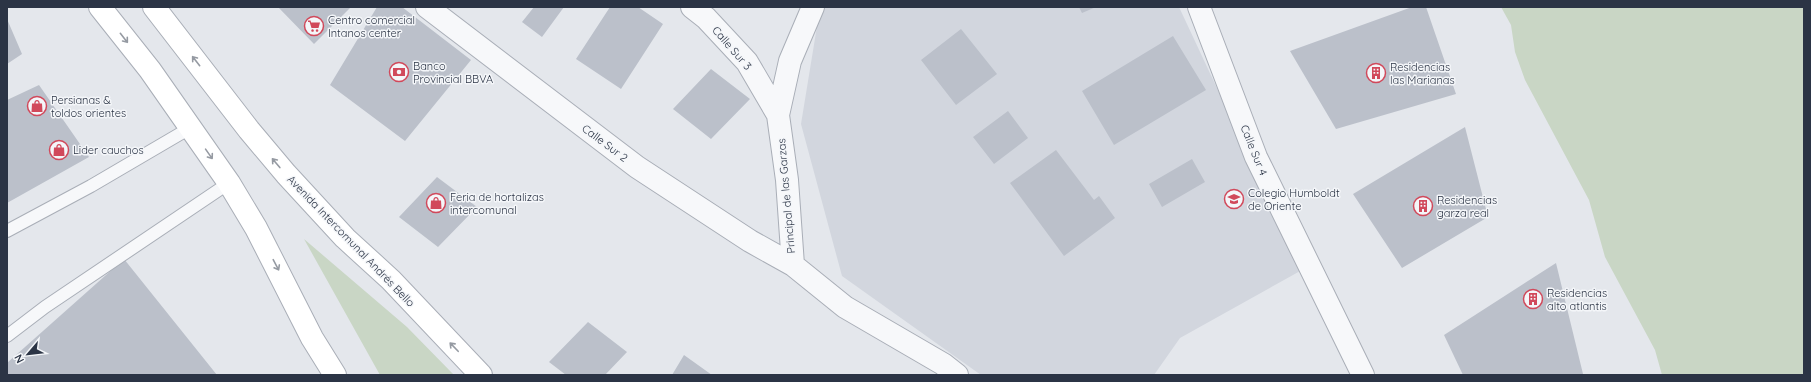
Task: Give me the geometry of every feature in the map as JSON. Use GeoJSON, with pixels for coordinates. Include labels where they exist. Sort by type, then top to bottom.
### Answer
{"type":"FeatureCollection","features":[{"type":"Feature","properties":{"kind":"main road"},"geometry":{"type":"LineString","coordinates":[[100,7],[150,70],[229,183],[256,228],[312,338],[335,375]]}},
{"type":"Feature","properties":{"kind":"main road","name":"Avenida Intercomunal Andrés Bello"},"geometry":{"type":"LineString","coordinates":[[154,7],[249,130],[286,174],[346,238],[391,280],[481,375]]}},
{"type":"Feature","properties":{"kind":"street","name":"Calle Sur 2"},"geometry":{"type":"LineString","coordinates":[[427,7],[637,167],[750,241],[792,265]]}},
{"type":"Feature","properties":{"kind":"street","name":"Calle Sur 3"},"geometry":{"type":"LineString","coordinates":[[692,7],[706,18],[747,62],[778,115]]}},
{"type":"Feature","properties":{"kind":"street","name":"Principal de las Garzas"},"geometry":{"type":"LineString","coordinates":[[813,7],[790,61],[778,115],[787,180],[792,265],[845,307],[943,364],[957,375]]}},
{"type":"Feature","properties":{"kind":"street","name":"Calle Sur 4"},"geometry":{"type":"LineString","coordinates":[[1199,7],[1256,157],[1364,375]]}},
{"type":"Feature","properties":{"kind":"lane"},"geometry":{"type":"LineString","coordinates":[[7,231],[91,186],[190,128]]}},
{"type":"Feature","properties":{"kind":"lane"},"geometry":{"type":"LineString","coordinates":[[7,336],[45,307],[229,183]]}},
{"type":"Feature","properties":{"kind":"shaded area"},"geometry":{"type":"Polygon","coordinates":[[[825,7],[1179,7],[1302,270],[1180,338],[1154,375],[981,375],[842,276],[801,124],[819,14],[825,7]]]}},
{"type":"Feature","properties":{"kind":"green space"},"geometry":{"type":"Polygon","coordinates":[[[1501,7],[1804,7],[1804,375],[1662,375],[1655,350],[1605,257],[1589,200],[1525,80],[1515,52],[1511,25],[1501,7]]]}},
{"type":"Feature","properties":{"kind":"green space"},"geometry":{"type":"Polygon","coordinates":[[[304,239],[407,327],[454,375],[380,375],[304,239]]]}},
{"type":"Feature","properties":{"kind":"building","name":"Centro comercial Intanos center"},"geometry":{"type":"Polygon","coordinates":[[[278,7],[351,7],[314,44],[278,7]]]}},
{"type":"Feature","properties":{"kind":"building","name":"Banco Provincial BBVA"},"geometry":{"type":"Polygon","coordinates":[[[377,7],[402,7],[471,60],[405,141],[330,85],[377,7]]]}},
{"type":"Feature","properties":{"kind":"building"},"geometry":{"type":"Polygon","coordinates":[[[534,7],[564,7],[542,37],[522,22],[534,7]]]}},
{"type":"Feature","properties":{"kind":"building"},"geometry":{"type":"Polygon","coordinates":[[[610,7],[638,7],[663,24],[621,89],[576,59],[610,7]]]}},
{"type":"Feature","properties":{"kind":"building"},"geometry":{"type":"Polygon","coordinates":[[[1079,7],[1096,7],[1082,13],[1079,7]]]}},
{"type":"Feature","properties":{"kind":"building","name":"Residencias las Marianas"},"geometry":{"type":"Polygon","coordinates":[[[1412,7],[1426,7],[1456,94],[1336,129],[1290,51],[1412,7]]]}},
{"type":"Feature","properties":{"kind":"building"},"geometry":{"type":"Polygon","coordinates":[[[7,19],[22,54],[7,64],[7,19]]]}},
{"type":"Feature","properties":{"kind":"building"},"geometry":{"type":"Polygon","coordinates":[[[961,29],[997,74],[956,105],[921,60],[961,29]]]}},
{"type":"Feature","properties":{"kind":"building"},"geometry":{"type":"Polygon","coordinates":[[[1173,36],[1206,90],[1114,145],[1082,91],[1173,36]]]}},
{"type":"Feature","properties":{"kind":"building"},"geometry":{"type":"Polygon","coordinates":[[[711,69],[750,99],[711,139],[673,109],[711,69]]]}},
{"type":"Feature","properties":{"kind":"building"},"geometry":{"type":"Polygon","coordinates":[[[39,85],[89,157],[7,203],[7,100],[39,85]]]}},
{"type":"Feature","properties":{"kind":"building"},"geometry":{"type":"Polygon","coordinates":[[[1008,111],[1028,138],[994,164],[973,137],[1008,111]]]}},
{"type":"Feature","properties":{"kind":"building","name":"Residencias garza real"},"geometry":{"type":"Polygon","coordinates":[[[1465,127],[1488,217],[1402,268],[1353,194],[1465,127]]]}},
{"type":"Feature","properties":{"kind":"building"},"geometry":{"type":"Polygon","coordinates":[[[1056,150],[1094,200],[1099,196],[1115,218],[1064,256],[1010,183],[1056,150]]]}},
{"type":"Feature","properties":{"kind":"building"},"geometry":{"type":"Polygon","coordinates":[[[1192,159],[1205,182],[1162,207],[1149,184],[1192,159]]]}},
{"type":"Feature","properties":{"kind":"building"},"geometry":{"type":"Polygon","coordinates":[[[437,177],[477,207],[438,247],[399,217],[437,177]]]}},
{"type":"Feature","properties":{"kind":"building"},"geometry":{"type":"Polygon","coordinates":[[[124,259],[217,375],[7,375],[7,363],[124,259]]]}},
{"type":"Feature","properties":{"kind":"building","name":"Residencias alto atlantis"},"geometry":{"type":"Polygon","coordinates":[[[1556,263],[1583,374],[1463,375],[1444,335],[1556,263]]]}},
{"type":"Feature","properties":{"kind":"building"},"geometry":{"type":"Polygon","coordinates":[[[588,322],[627,352],[605,375],[566,375],[549,362],[588,322]]]}},
{"type":"Feature","properties":{"kind":"building"},"geometry":{"type":"Polygon","coordinates":[[[684,355],[712,375],[672,375],[684,355]]]}},
{"type":"Feature","properties":{"kind":"place","name":"Centro comercial Intanos center"},"geometry":{"type":"Point","coordinates":[314,26]}},
{"type":"Feature","properties":{"kind":"place","name":"Banco Provincial BBVA"},"geometry":{"type":"Point","coordinates":[399,72]}},
{"type":"Feature","properties":{"kind":"place","name":"Residencias las Marianas"},"geometry":{"type":"Point","coordinates":[1376,73]}},
{"type":"Feature","properties":{"kind":"place","name":"Persianas & toldos orientes"},"geometry":{"type":"Point","coordinates":[37,106]}},
{"type":"Feature","properties":{"kind":"place","name":"Lider cauchos"},"geometry":{"type":"Point","coordinates":[59,150]}},
{"type":"Feature","properties":{"kind":"place","name":"Colegio Humboldt de Oriente"},"geometry":{"type":"Point","coordinates":[1234,199]}},
{"type":"Feature","properties":{"kind":"place","name":"Feria de hortalizas intercomunal"},"geometry":{"type":"Point","coordinates":[436,203]}},
{"type":"Feature","properties":{"kind":"place","name":"Residencias garza real"},"geometry":{"type":"Point","coordinates":[1423,206]}},
{"type":"Feature","properties":{"kind":"place","name":"Residencias alto atlantis"},"geometry":{"type":"Point","coordinates":[1533,299]}}]}
